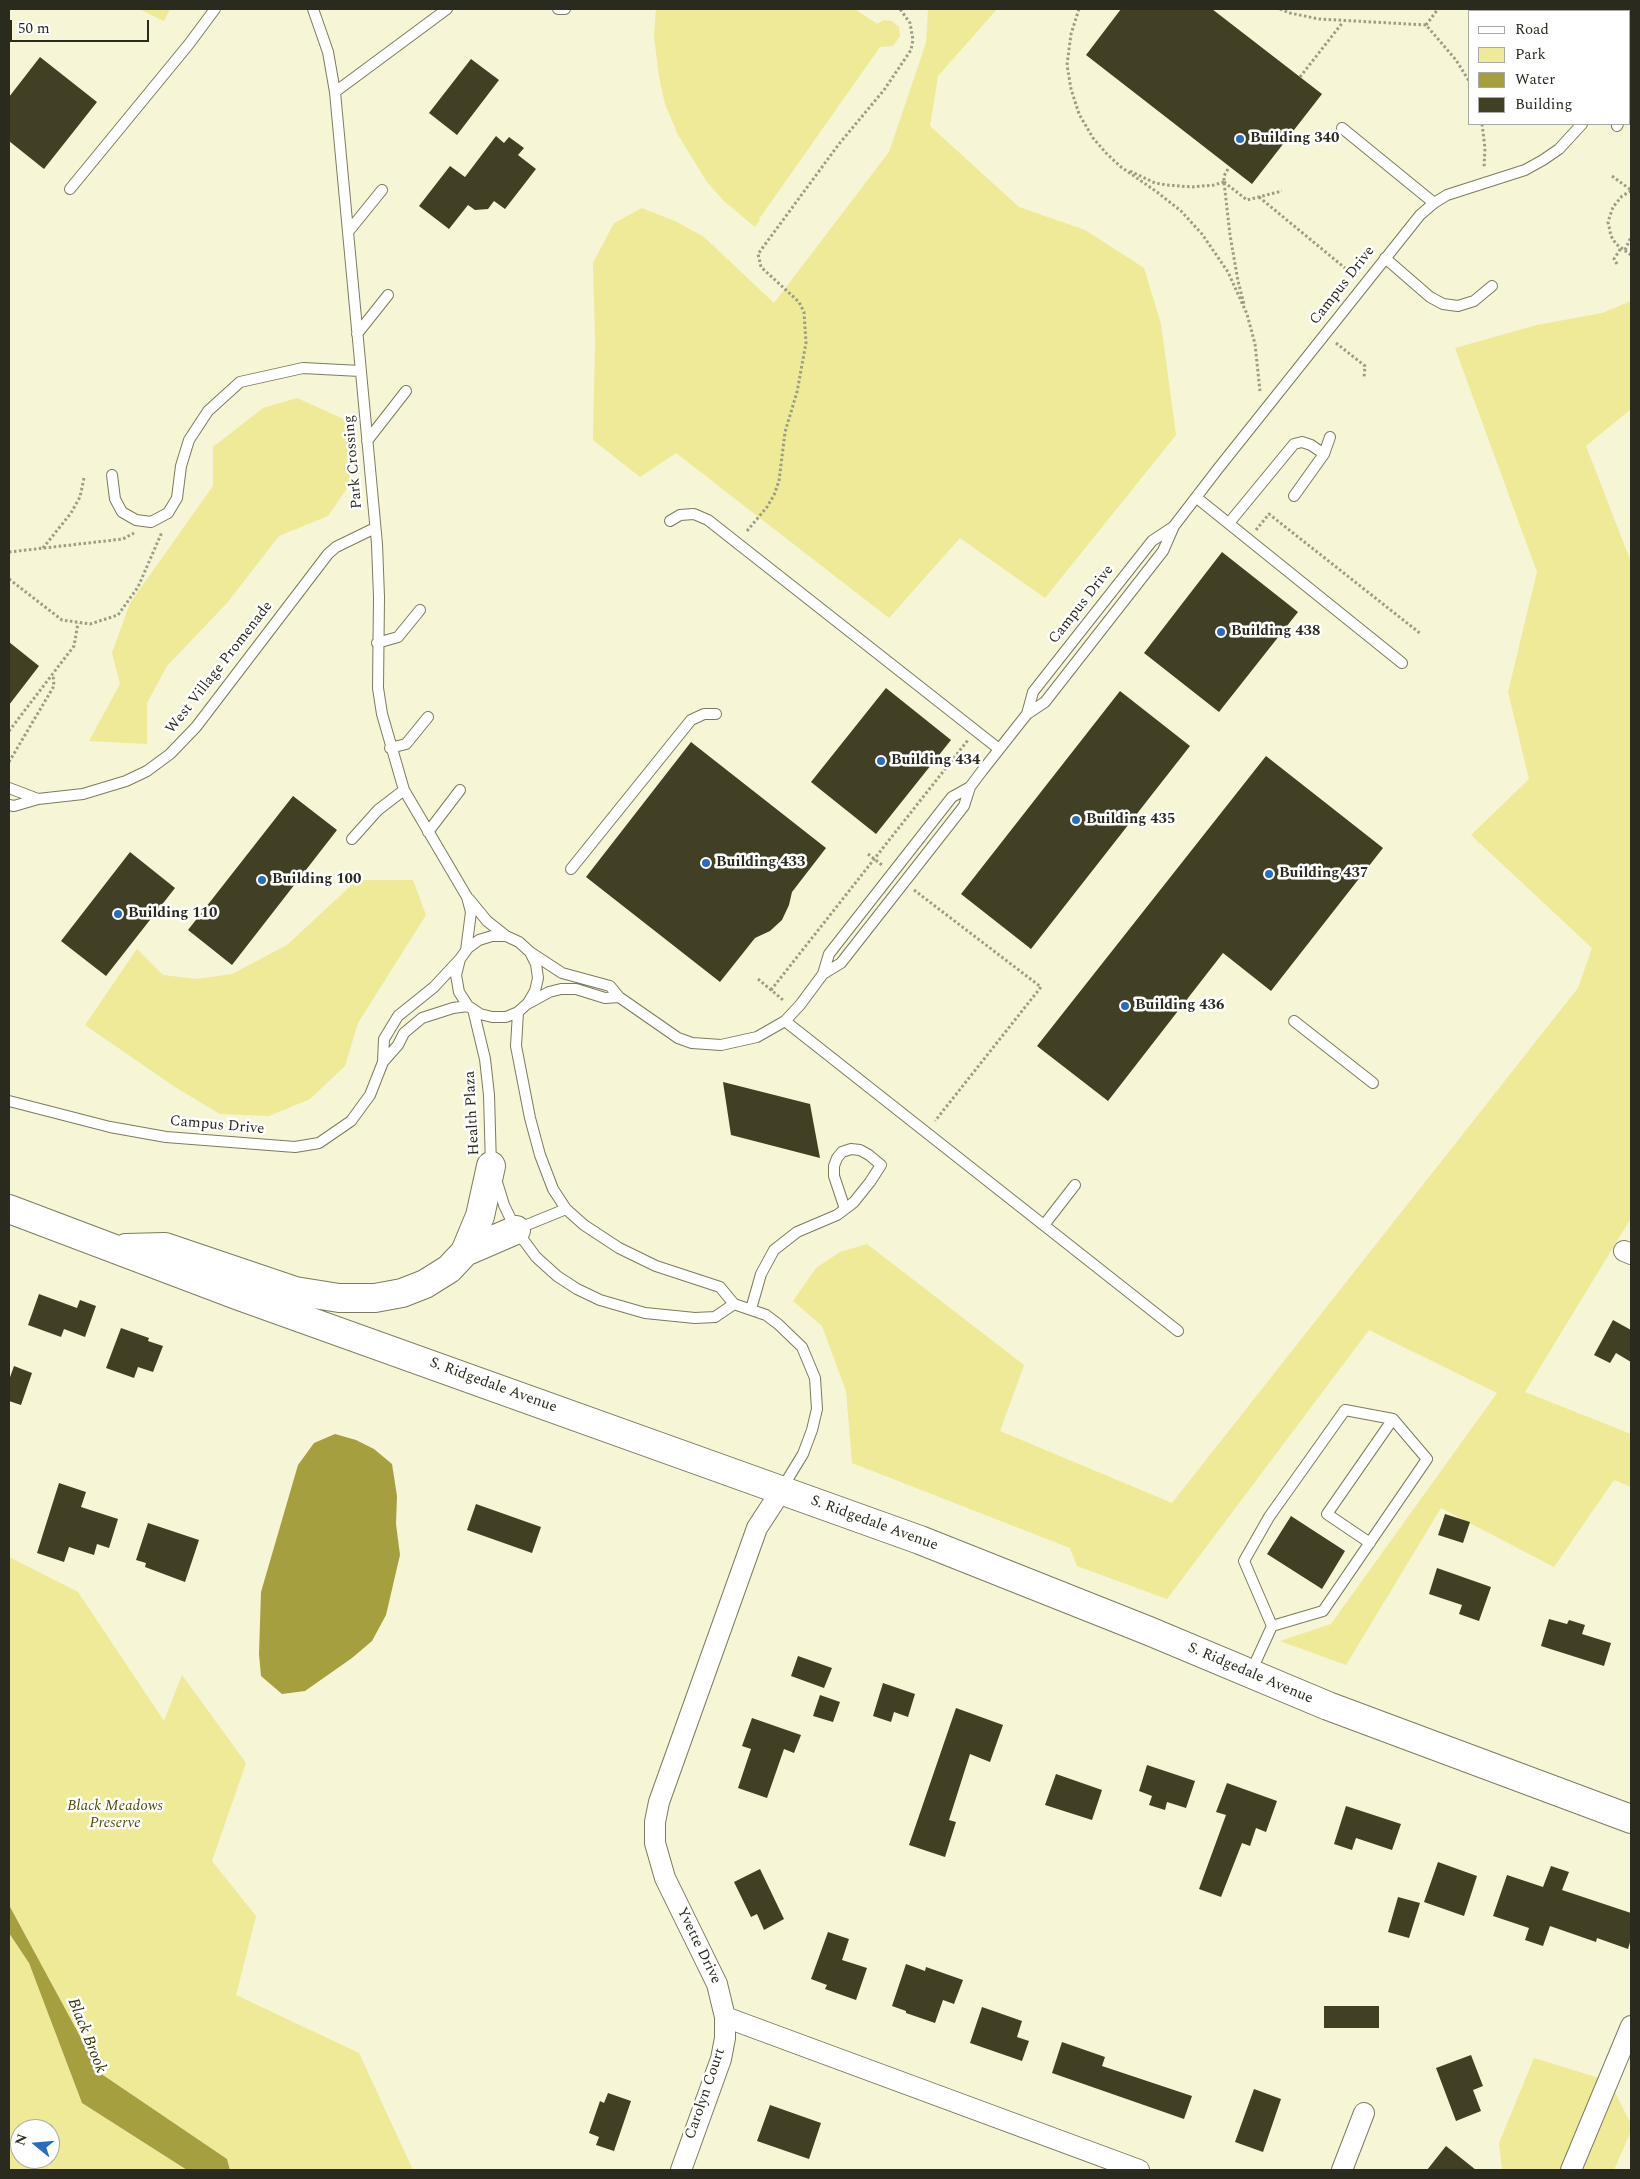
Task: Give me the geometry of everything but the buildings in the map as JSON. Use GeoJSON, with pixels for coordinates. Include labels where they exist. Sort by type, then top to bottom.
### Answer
{"type":"FeatureCollection","features":[{"type":"Feature","properties":{"kind":"main road"},"geometry":{"type":"LineString","coordinates":[[109,1248],[165,1247],[295,1291],[339,1298],[375,1298],[402,1293],[425,1284],[449,1269],[465,1252],[480,1216],[491,1166]]}},
{"type":"Feature","properties":{"kind":"main road","name":"S. Ridgedale Avenue"},"geometry":{"type":"LineString","coordinates":[[9,1209],[109,1248],[996,1570],[1328,1706],[1631,1819]]}},
{"type":"Feature","properties":{"kind":"main road"},"geometry":{"type":"LineString","coordinates":[[465,1252],[516,1230]]}},
{"type":"Feature","properties":{"kind":"street","name":"Yvette Drive"},"geometry":{"type":"LineString","coordinates":[[725,2017],[717,1984],[665,1878],[655,1844],[655,1822],[659,1802],[758,1528],[781,1491]]}},
{"type":"Feature","properties":{"kind":"street","name":"Carolyn Court"},"geometry":{"type":"LineString","coordinates":[[681,2170],[721,2059],[725,2038],[725,2017]]}},
{"type":"Feature","properties":{"kind":"street"},"geometry":{"type":"LineString","coordinates":[[725,2017],[1139,2170]]}},
{"type":"Feature","properties":{"kind":"street"},"geometry":{"type":"LineString","coordinates":[[1571,2170],[1631,2026]]}},
{"type":"Feature","properties":{"kind":"street"},"geometry":{"type":"LineString","coordinates":[[1342,2170],[1364,2114]]}},
{"type":"Feature","properties":{"kind":"lane"},"geometry":{"type":"LineString","coordinates":[[70,189],[189,44],[215,9]]}},
{"type":"Feature","properties":{"kind":"lane","name":"Park Crossing"},"geometry":{"type":"LineString","coordinates":[[313,9],[328,52],[335,92],[375,528],[379,597],[378,688],[382,714],[390,748],[404,790],[467,897],[487,921],[506,936]]}},
{"type":"Feature","properties":{"kind":"lane"},"geometry":{"type":"LineString","coordinates":[[335,92],[447,9]]}},
{"type":"Feature","properties":{"kind":"lane"},"geometry":{"type":"LineString","coordinates":[[558,9],[565,9]]}},
{"type":"Feature","properties":{"kind":"lane","name":"Campus Drive"},"geometry":{"type":"LineString","coordinates":[[530,952],[562,973],[610,986],[619,997],[678,1038],[692,1043],[706,1046],[737,1043],[757,1037],[785,1021],[824,974],[841,963],[893,897],[964,806],[970,787],[999,749],[1027,714],[1045,702],[1057,687],[1163,550],[1174,526],[1420,215],[1434,202],[1448,195],[1525,170],[1543,160],[1559,149],[1581,125]]}},
{"type":"Feature","properties":{"kind":"lane"},"geometry":{"type":"LineString","coordinates":[[1342,128],[1434,202]]}},
{"type":"Feature","properties":{"kind":"lane"},"geometry":{"type":"LineString","coordinates":[[348,232],[382,190]]}},
{"type":"Feature","properties":{"kind":"lane"},"geometry":{"type":"LineString","coordinates":[[1385,258],[1430,297],[1443,304],[1458,306],[1474,301],[1492,286]]}},
{"type":"Feature","properties":{"kind":"lane"},"geometry":{"type":"LineString","coordinates":[[357,334],[388,295]]}},
{"type":"Feature","properties":{"kind":"lane"},"geometry":{"type":"LineString","coordinates":[[112,475],[115,499],[122,512],[136,520],[151,522],[168,513],[177,498],[181,466],[189,440],[208,411],[240,382],[268,374],[303,368],[360,371]]}},
{"type":"Feature","properties":{"kind":"lane"},"geometry":{"type":"LineString","coordinates":[[367,441],[406,391]]}},
{"type":"Feature","properties":{"kind":"lane"},"geometry":{"type":"LineString","coordinates":[[1294,496],[1324,454],[1330,437]]}},
{"type":"Feature","properties":{"kind":"lane"},"geometry":{"type":"LineString","coordinates":[[1228,523],[1288,448],[1302,442],[1311,445],[1324,454]]}},
{"type":"Feature","properties":{"kind":"lane"},"geometry":{"type":"LineString","coordinates":[[1196,498],[1402,663]]}},
{"type":"Feature","properties":{"kind":"lane"},"geometry":{"type":"LineString","coordinates":[[670,520],[680,514],[694,514],[708,520],[999,749]]}},
{"type":"Feature","properties":{"kind":"lane","name":"Campus Drive"},"geometry":{"type":"LineString","coordinates":[[1027,714],[1033,692],[1146,548],[1152,541],[1174,526]]}},
{"type":"Feature","properties":{"kind":"lane","name":"West Village Promenade"},"geometry":{"type":"LineString","coordinates":[[9,805],[14,806],[38,799],[83,794],[126,781],[148,771],[170,754],[196,727],[328,554],[375,528]]}},
{"type":"Feature","properties":{"kind":"lane"},"geometry":{"type":"LineString","coordinates":[[378,643],[398,637],[420,610]]}},
{"type":"Feature","properties":{"kind":"lane"},"geometry":{"type":"LineString","coordinates":[[570,869],[691,720],[704,714],[716,714]]}},
{"type":"Feature","properties":{"kind":"lane"},"geometry":{"type":"LineString","coordinates":[[390,748],[406,744],[428,717]]}},
{"type":"Feature","properties":{"kind":"lane","name":"Campus Drive"},"geometry":{"type":"LineString","coordinates":[[824,974],[830,954],[887,880],[952,797],[970,787]]}},
{"type":"Feature","properties":{"kind":"lane","name":"West Village Promenade"},"geometry":{"type":"LineString","coordinates":[[9,788],[38,799]]}},
{"type":"Feature","properties":{"kind":"lane"},"geometry":{"type":"LineString","coordinates":[[352,839],[378,810],[404,790]]}},
{"type":"Feature","properties":{"kind":"lane"},"geometry":{"type":"LineString","coordinates":[[428,832],[460,790]]}},
{"type":"Feature","properties":{"kind":"lane","name":"Park Crossing"},"geometry":{"type":"LineString","coordinates":[[463,955],[471,912],[467,897]]}},
{"type":"Feature","properties":{"kind":"lane"},"geometry":{"type":"LineString","coordinates":[[492,936],[506,936],[519,942],[530,952],[536,964],[538,978],[535,991],[528,1003],[518,1012],[506,1017],[492,1017],[480,1014],[471,1008],[459,992],[456,975],[463,955],[479,940],[492,936]]}},
{"type":"Feature","properties":{"kind":"lane","name":"Campus Drive"},"geometry":{"type":"LineString","coordinates":[[9,1101],[110,1127],[166,1136],[295,1147],[319,1143],[351,1121],[370,1095],[383,1062],[384,1040],[398,1016],[434,987],[463,955]]}},
{"type":"Feature","properties":{"kind":"lane","name":"Campus Drive"},"geometry":{"type":"LineString","coordinates":[[528,1003],[549,992],[561,989],[576,989],[605,998],[619,997]]}},
{"type":"Feature","properties":{"kind":"lane","name":"Campus Drive"},"geometry":{"type":"LineString","coordinates":[[383,1062],[398,1046],[404,1033],[422,1018],[453,1008],[471,1008]]}},
{"type":"Feature","properties":{"kind":"lane","name":"Health Plaza"},"geometry":{"type":"LineString","coordinates":[[471,1008],[485,1059],[489,1094],[491,1166],[504,1205],[516,1230],[536,1257],[557,1276],[600,1300],[645,1313],[695,1318],[715,1317],[734,1304]]}},
{"type":"Feature","properties":{"kind":"lane"},"geometry":{"type":"LineString","coordinates":[[518,1012],[516,1046],[530,1118],[540,1155],[553,1189],[566,1209],[584,1225],[619,1248],[656,1266],[720,1287],[734,1304],[766,1315],[802,1347],[815,1378],[817,1409],[803,1454],[781,1491]]}},
{"type":"Feature","properties":{"kind":"lane"},"geometry":{"type":"LineString","coordinates":[[785,1021],[1178,1331]]}},
{"type":"Feature","properties":{"kind":"lane"},"geometry":{"type":"LineString","coordinates":[[1294,1021],[1374,1083]]}},
{"type":"Feature","properties":{"kind":"lane"},"geometry":{"type":"LineString","coordinates":[[751,1309],[761,1274],[774,1250],[797,1232],[837,1215],[845,1209],[854,1202],[881,1165],[860,1150],[851,1149],[842,1152],[834,1166],[834,1176],[845,1209]]}},
{"type":"Feature","properties":{"kind":"lane"},"geometry":{"type":"LineString","coordinates":[[1044,1225],[1074,1185]]}},
{"type":"Feature","properties":{"kind":"lane"},"geometry":{"type":"LineString","coordinates":[[516,1230],[566,1209]]}},
{"type":"Feature","properties":{"kind":"lane"},"geometry":{"type":"LineString","coordinates":[[1251,1673],[1272,1626],[1244,1561],[1269,1517],[1345,1410],[1393,1419],[1427,1459],[1323,1611],[1272,1626]]}},
{"type":"Feature","properties":{"kind":"lane"},"geometry":{"type":"LineString","coordinates":[[1370,1543],[1328,1514],[1393,1419]]}},
{"type":"Feature","properties":{"kind":"path"},"geometry":{"type":"LineString","coordinates":[[747,531],[767,507],[779,481],[785,432],[798,384],[806,343],[804,312],[799,302],[761,267],[758,254],[839,144],[884,90],[911,50],[912,32],[907,16],[900,9]]}},
{"type":"Feature","properties":{"kind":"path"},"geometry":{"type":"LineString","coordinates":[[1079,9],[1071,34],[1067,65],[1071,89],[1080,114],[1093,138],[1120,167],[1181,211],[1202,234],[1228,272],[1246,314]]}},
{"type":"Feature","properties":{"kind":"path"},"geometry":{"type":"LineString","coordinates":[[1280,9],[1319,19],[1343,22],[1426,24],[1456,60],[1468,78]]}},
{"type":"Feature","properties":{"kind":"path"},"geometry":{"type":"LineString","coordinates":[[1426,24],[1438,9]]}},
{"type":"Feature","properties":{"kind":"path"},"geometry":{"type":"LineString","coordinates":[[1300,77],[1343,22]]}},
{"type":"Feature","properties":{"kind":"path"},"geometry":{"type":"LineString","coordinates":[[1482,125],[1485,148],[1484,169]]}},
{"type":"Feature","properties":{"kind":"path"},"geometry":{"type":"LineString","coordinates":[[1120,167],[1155,183],[1167,185],[1192,187],[1224,182]]}},
{"type":"Feature","properties":{"kind":"path"},"geometry":{"type":"LineString","coordinates":[[1228,169],[1224,176],[1224,182],[1236,272],[1254,344],[1260,391]]}},
{"type":"Feature","properties":{"kind":"path"},"geometry":{"type":"LineString","coordinates":[[1612,176],[1631,190],[1622,196],[1612,207],[1608,222],[1611,236],[1621,248],[1631,255]]}},
{"type":"Feature","properties":{"kind":"path"},"geometry":{"type":"LineString","coordinates":[[1224,182],[1247,200],[1282,191]]}},
{"type":"Feature","properties":{"kind":"path"},"geometry":{"type":"LineString","coordinates":[[1260,197],[1351,273]]}},
{"type":"Feature","properties":{"kind":"path"},"geometry":{"type":"LineString","coordinates":[[1625,251],[1631,238]]}},
{"type":"Feature","properties":{"kind":"path"},"geometry":{"type":"LineString","coordinates":[[1617,264],[1614,258],[1621,248]]}},
{"type":"Feature","properties":{"kind":"path"},"geometry":{"type":"LineString","coordinates":[[1336,342],[1366,366],[1364,378]]}},
{"type":"Feature","properties":{"kind":"path"},"geometry":{"type":"LineString","coordinates":[[42,549],[71,513],[80,497],[84,478]]}},
{"type":"Feature","properties":{"kind":"path"},"geometry":{"type":"LineString","coordinates":[[1256,530],[1269,514],[1421,634]]}},
{"type":"Feature","properties":{"kind":"path"},"geometry":{"type":"LineString","coordinates":[[9,579],[62,620],[90,624],[118,615],[138,586],[162,531]]}},
{"type":"Feature","properties":{"kind":"path"},"geometry":{"type":"LineString","coordinates":[[9,552],[123,539],[134,533]]}},
{"type":"Feature","properties":{"kind":"path"},"geometry":{"type":"LineString","coordinates":[[9,731],[74,646],[78,623]]}},
{"type":"Feature","properties":{"kind":"path"},"geometry":{"type":"LineString","coordinates":[[9,762],[54,686],[53,673]]}},
{"type":"Feature","properties":{"kind":"path"},"geometry":{"type":"LineString","coordinates":[[771,990],[968,740]]}},
{"type":"Feature","properties":{"kind":"path"},"geometry":{"type":"LineString","coordinates":[[958,753],[969,762]]}},
{"type":"Feature","properties":{"kind":"path"},"geometry":{"type":"LineString","coordinates":[[868,854],[887,869]]}},
{"type":"Feature","properties":{"kind":"path"},"geometry":{"type":"LineString","coordinates":[[911,888],[1041,987],[934,1122]]}},
{"type":"Feature","properties":{"kind":"path"},"geometry":{"type":"LineString","coordinates":[[758,979],[783,1000]]}},
{"type":"Feature","properties":{"kind":"green space"},"geometry":{"type":"Polygon","coordinates":[[[139,9],[170,9],[164,21],[139,9]]]}},
{"type":"Feature","properties":{"kind":"green space"},"geometry":{"type":"Polygon","coordinates":[[[656,9],[855,9],[877,24],[884,20],[892,21],[899,27],[900,36],[893,46],[880,47],[755,227],[724,201],[707,182],[678,135],[665,104],[659,77],[654,36],[656,9]]]}},
{"type":"Feature","properties":{"kind":"green space"},"geometry":{"type":"Polygon","coordinates":[[[928,9],[997,9],[938,76],[930,126],[1019,207],[1085,230],[1144,268],[1161,324],[1176,435],[1045,598],[960,538],[889,618],[676,453],[640,477],[593,440],[595,341],[593,263],[614,223],[642,208],[677,222],[704,237],[774,303],[889,152],[926,43],[928,9]]]}},
{"type":"Feature","properties":{"kind":"green space"},"geometry":{"type":"Polygon","coordinates":[[[1631,301],[1631,409],[1586,446],[1631,562],[1631,1218],[1525,1392],[1631,1434],[1631,1487],[1614,1480],[1554,1567],[1441,1508],[1346,1665],[1280,1641],[1331,1624],[1497,1393],[1369,1330],[1167,1599],[1077,1566],[1070,1548],[852,1463],[846,1391],[822,1326],[793,1301],[816,1268],[840,1252],[867,1244],[1024,1365],[1000,1431],[1172,1503],[1578,988],[1592,948],[1471,835],[1529,779],[1508,692],[1537,572],[1455,348],[1537,325],[1602,313],[1631,301]]]}},
{"type":"Feature","properties":{"kind":"green space"},"geometry":{"type":"Polygon","coordinates":[[[297,398],[350,422],[350,484],[328,516],[279,536],[227,603],[167,666],[147,703],[147,744],[89,741],[120,684],[112,653],[130,603],[213,486],[213,447],[263,408],[297,398]]]}},
{"type":"Feature","properties":{"kind":"green space"},"geometry":{"type":"Polygon","coordinates":[[[357,880],[413,880],[426,915],[358,1023],[345,1066],[310,1099],[269,1116],[220,1114],[175,1087],[85,1025],[137,949],[163,975],[197,979],[232,974],[287,945],[357,880]]]}},
{"type":"Feature","properties":{"kind":"green space","name":"Black Meadows Preserve"},"geometry":{"type":"Polygon","coordinates":[[[9,1557],[78,1592],[164,1721],[182,1675],[246,1763],[212,1861],[256,1916],[236,1995],[359,2053],[413,2170],[230,2170],[227,2159],[100,2073],[9,1905],[9,1557]]]}},
{"type":"Feature","properties":{"kind":"green space"},"geometry":{"type":"Polygon","coordinates":[[[9,1933],[29,1963],[82,2103],[187,2170],[9,2170],[9,1933]]]}},
{"type":"Feature","properties":{"kind":"green space"},"geometry":{"type":"Polygon","coordinates":[[[1534,2058],[1609,2081],[1631,2124],[1631,2131],[1614,2170],[1502,2170],[1499,2143],[1534,2058]]]}},
{"type":"Feature","properties":{"kind":"water"},"geometry":{"type":"Polygon","coordinates":[[[335,1434],[356,1440],[374,1449],[392,1464],[397,1496],[396,1524],[400,1555],[386,1615],[372,1641],[352,1658],[305,1691],[282,1694],[261,1676],[259,1654],[261,1592],[298,1465],[314,1443],[335,1434]]]}},
{"type":"Feature","properties":{"kind":"water"},"geometry":{"type":"Polygon","coordinates":[[[9,1905],[100,2073],[227,2159],[230,2170],[187,2170],[82,2103],[29,1963],[9,1933],[9,1905]]]}},
{"type":"Feature","properties":{"kind":"place","name":"Building 340"},"geometry":{"type":"Point","coordinates":[1240,139]}},
{"type":"Feature","properties":{"kind":"place","name":"Building 438"},"geometry":{"type":"Point","coordinates":[1221,632]}},
{"type":"Feature","properties":{"kind":"place","name":"Building 434"},"geometry":{"type":"Point","coordinates":[881,761]}},
{"type":"Feature","properties":{"kind":"place","name":"Building 435"},"geometry":{"type":"Point","coordinates":[1076,820]}},
{"type":"Feature","properties":{"kind":"place","name":"Building 433"},"geometry":{"type":"Point","coordinates":[706,863]}},
{"type":"Feature","properties":{"kind":"place","name":"Building 437"},"geometry":{"type":"Point","coordinates":[1269,874]}},
{"type":"Feature","properties":{"kind":"place","name":"Building 100"},"geometry":{"type":"Point","coordinates":[262,880]}},
{"type":"Feature","properties":{"kind":"place","name":"Building 110"},"geometry":{"type":"Point","coordinates":[118,914]}},
{"type":"Feature","properties":{"kind":"place","name":"Building 436"},"geometry":{"type":"Point","coordinates":[1125,1006]}},
{"type":"Feature","properties":{"kind":"water label","name":"Black Brook"},"geometry":{"type":"Point","coordinates":[86,2036]}}]}
